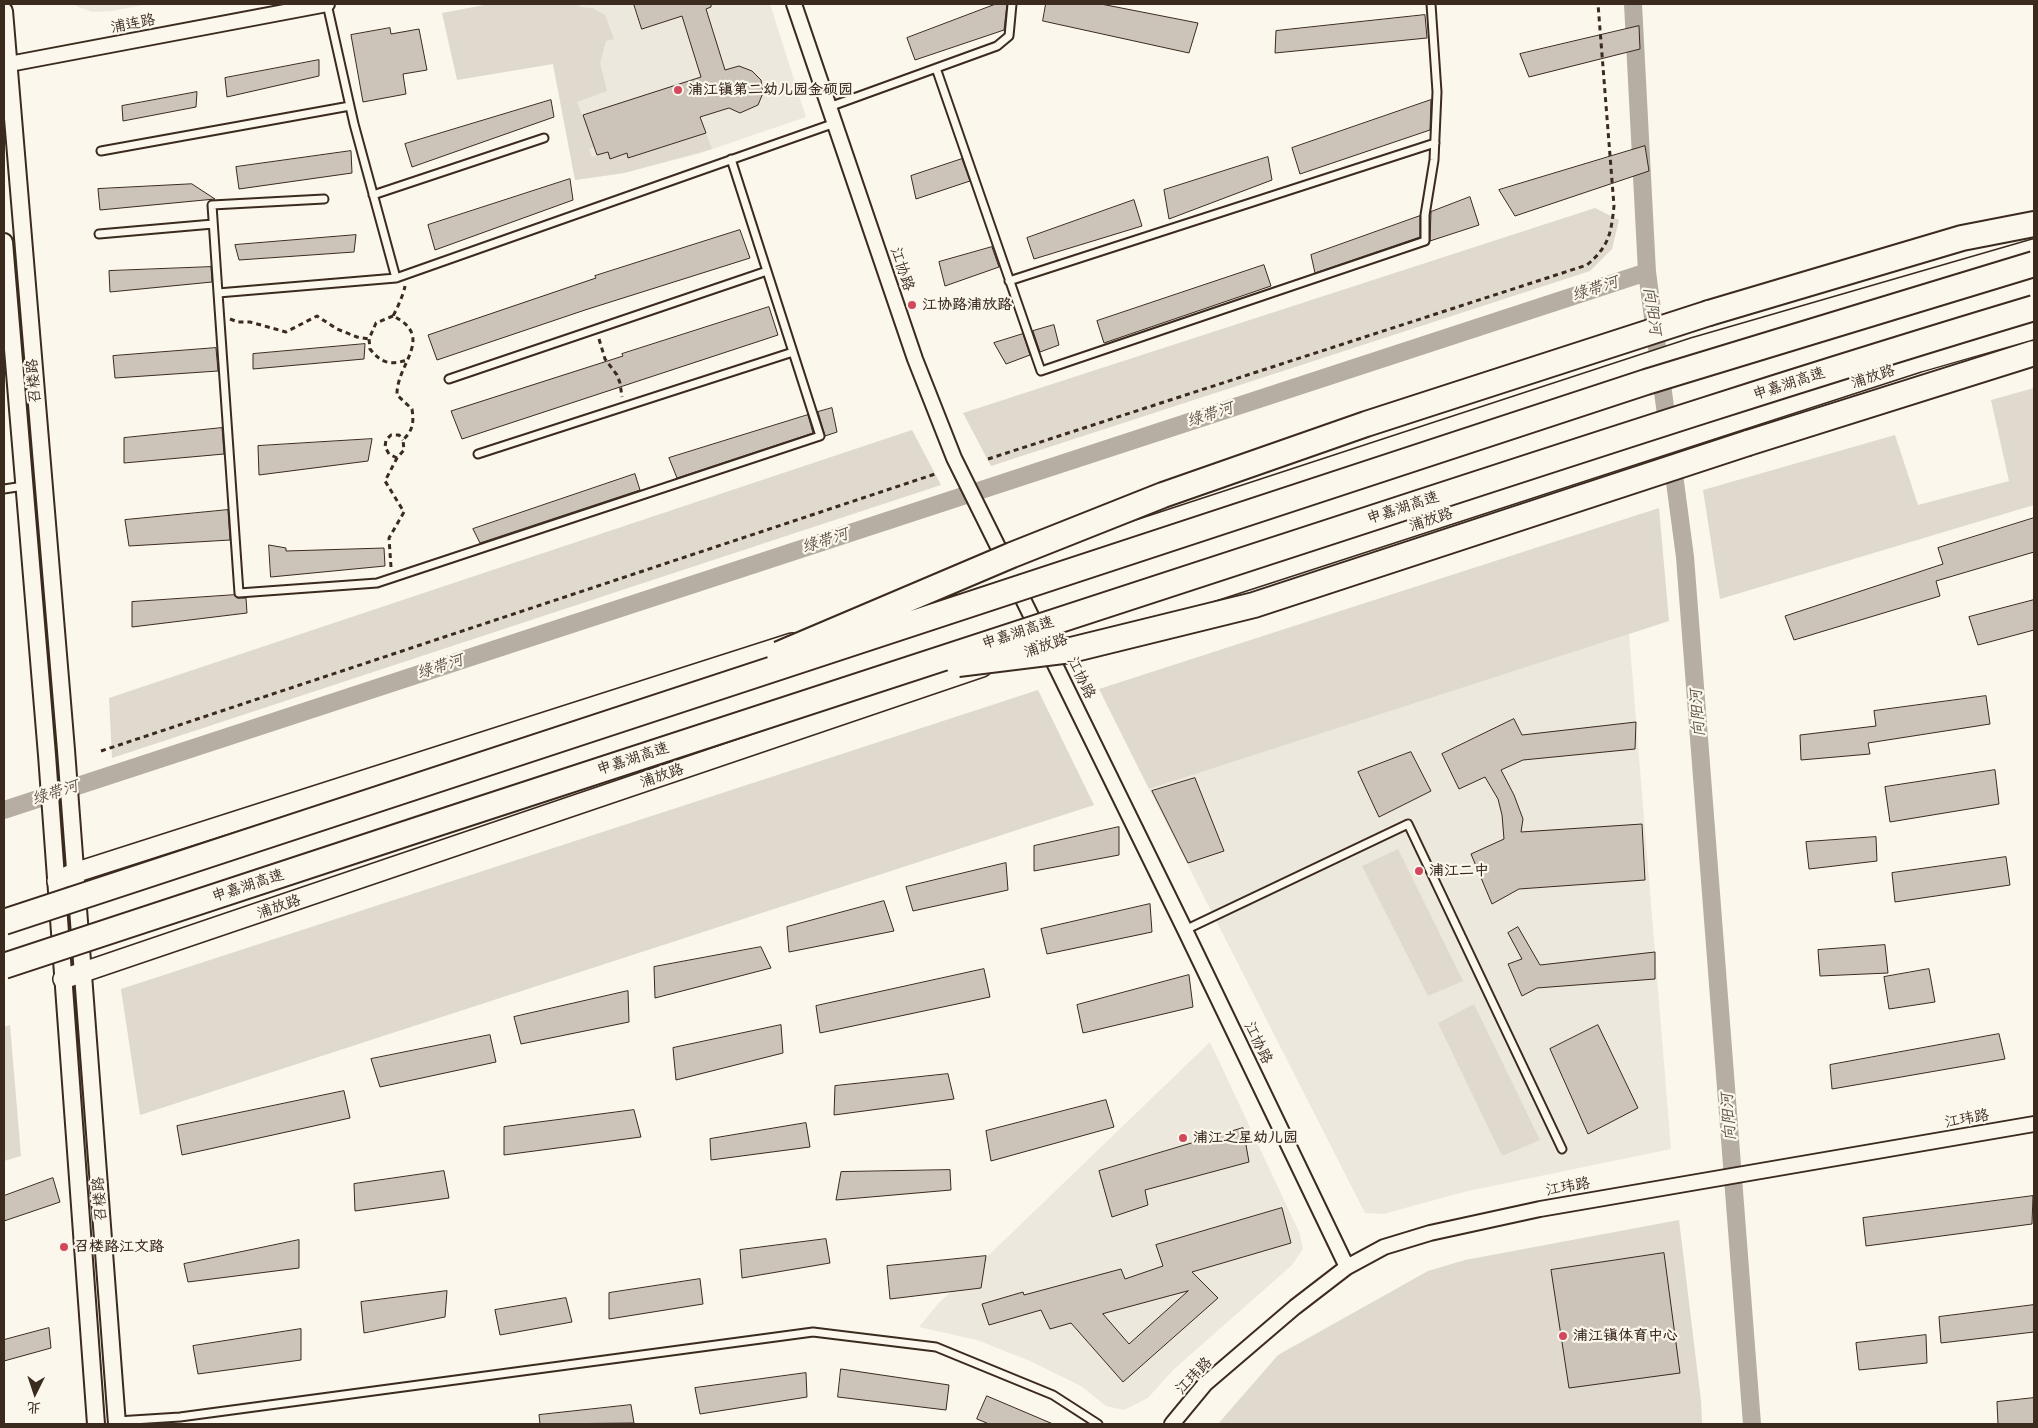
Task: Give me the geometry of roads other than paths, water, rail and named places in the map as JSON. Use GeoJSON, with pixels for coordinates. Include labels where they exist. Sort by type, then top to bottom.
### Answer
{"type":"FeatureCollection","features":[{"type":"Feature","properties":{"kind":"highway"},"geometry":{"type":"LineString","coordinates":[[695,694],[800,643],[1163,495],[1366,424],[1709,313],[1962,238],[2034,224]]}},
{"type":"Feature","properties":{"kind":"highway"},"geometry":{"type":"LineString","coordinates":[[4,922],[1646,382],[2034,264]]}},
{"type":"Feature","properties":{"kind":"highway","name":"申嘉湖高速"},"geometry":{"type":"LineString","coordinates":[[4,966],[1489,480],[1924,341],[2034,308]]}},
{"type":"Feature","properties":{"kind":"highway"},"geometry":{"type":"LineString","coordinates":[[902,671],[1071,650],[1254,605],[1748,442],[2034,353]]}},
{"type":"Feature","properties":{"kind":"main road"},"geometry":{"type":"LineString","coordinates":[[57,881],[74,873],[1010,573],[1696,347],[2034,249]]}},
{"type":"Feature","properties":{"kind":"main road","name":"浦放路"},"geometry":{"type":"LineString","coordinates":[[63,979],[83,974],[1047,645],[1919,362],[2034,329]]}},
{"type":"Feature","properties":{"kind":"street","name":"浦连路"},"geometry":{"type":"LineString","coordinates":[[5,65],[323,4]]}},
{"type":"Feature","properties":{"kind":"street","name":"江协路"},"geometry":{"type":"LineString","coordinates":[[794,4],[915,359],[954,458],[1047,645],[1347,1267]]}},
{"type":"Feature","properties":{"kind":"street","name":"召楼路"},"geometry":{"type":"LineString","coordinates":[[4,11],[5,65],[66,750],[70,825],[117,1423]]}},
{"type":"Feature","properties":{"kind":"street","name":"召楼路"},"geometry":{"type":"LineString","coordinates":[[4,242],[57,881],[96,1424]]}},
{"type":"Feature","properties":{"kind":"street","name":"江玮路"},"geometry":{"type":"LineString","coordinates":[[1172,1424],[1205,1384],[1295,1307],[1347,1267],[1384,1248],[1430,1233],[1540,1208],[2034,1124]]}},
{"type":"Feature","properties":{"kind":"lane"},"geometry":{"type":"LineString","coordinates":[[323,4],[396,278]]}},
{"type":"Feature","properties":{"kind":"lane"},"geometry":{"type":"LineString","coordinates":[[829,107],[998,46],[1009,36],[1012,4]]}},
{"type":"Feature","properties":{"kind":"lane"},"geometry":{"type":"LineString","coordinates":[[936,68],[1041,372],[1424,241],[1425,214],[1434,160],[1437,92],[1432,4]]}},
{"type":"Feature","properties":{"kind":"lane"},"geometry":{"type":"LineString","coordinates":[[101,151],[350,106]]}},
{"type":"Feature","properties":{"kind":"lane"},"geometry":{"type":"LineString","coordinates":[[218,293],[396,278],[835,123]]}},
{"type":"Feature","properties":{"kind":"lane"},"geometry":{"type":"LineString","coordinates":[[373,195],[544,138]]}},
{"type":"Feature","properties":{"kind":"lane"},"geometry":{"type":"LineString","coordinates":[[1010,281],[1434,143]]}},
{"type":"Feature","properties":{"kind":"lane"},"geometry":{"type":"LineString","coordinates":[[324,199],[212,206],[239,593],[377,583],[820,436],[731,159]]}},
{"type":"Feature","properties":{"kind":"lane"},"geometry":{"type":"LineString","coordinates":[[98,234],[214,224]]}},
{"type":"Feature","properties":{"kind":"lane"},"geometry":{"type":"LineString","coordinates":[[449,379],[767,270]]}},
{"type":"Feature","properties":{"kind":"lane"},"geometry":{"type":"LineString","coordinates":[[478,454],[793,352]]}},
{"type":"Feature","properties":{"kind":"lane"},"geometry":{"type":"LineString","coordinates":[[4,489],[24,486]]}},
{"type":"Feature","properties":{"kind":"lane"},"geometry":{"type":"LineString","coordinates":[[1185,930],[1408,824],[1562,1149]]}},
{"type":"Feature","properties":{"kind":"lane"},"geometry":{"type":"LineString","coordinates":[[117,1423],[190,1415],[813,1332],[936,1347],[1054,1395],[1098,1424]]}},
{"type":"Feature","properties":{"kind":"waterway","name":"向阳河"},"geometry":{"type":"LineString","coordinates":[[1633,4],[1647,272],[1685,557],[1752,1424]]}},
{"type":"Feature","properties":{"kind":"waterway","name":"绿带河"},"geometry":{"type":"LineString","coordinates":[[4,810],[1647,272]]}},
{"type":"Feature","properties":{"kind":"place","name":"浦江镇第二幼儿园金硕园"},"geometry":{"type":"Point","coordinates":[678,90]}},
{"type":"Feature","properties":{"kind":"place","name":"江协路浦放路"},"geometry":{"type":"Point","coordinates":[912,305]}},
{"type":"Feature","properties":{"kind":"place","name":"浦江二中"},"geometry":{"type":"Point","coordinates":[1419,871]}},
{"type":"Feature","properties":{"kind":"place","name":"浦江之星幼儿园"},"geometry":{"type":"Point","coordinates":[1183,1138]}},
{"type":"Feature","properties":{"kind":"place","name":"召楼路江文路"},"geometry":{"type":"Point","coordinates":[64,1247]}},
{"type":"Feature","properties":{"kind":"place","name":"浦江镇体育中心"},"geometry":{"type":"Point","coordinates":[1563,1336]}}]}
